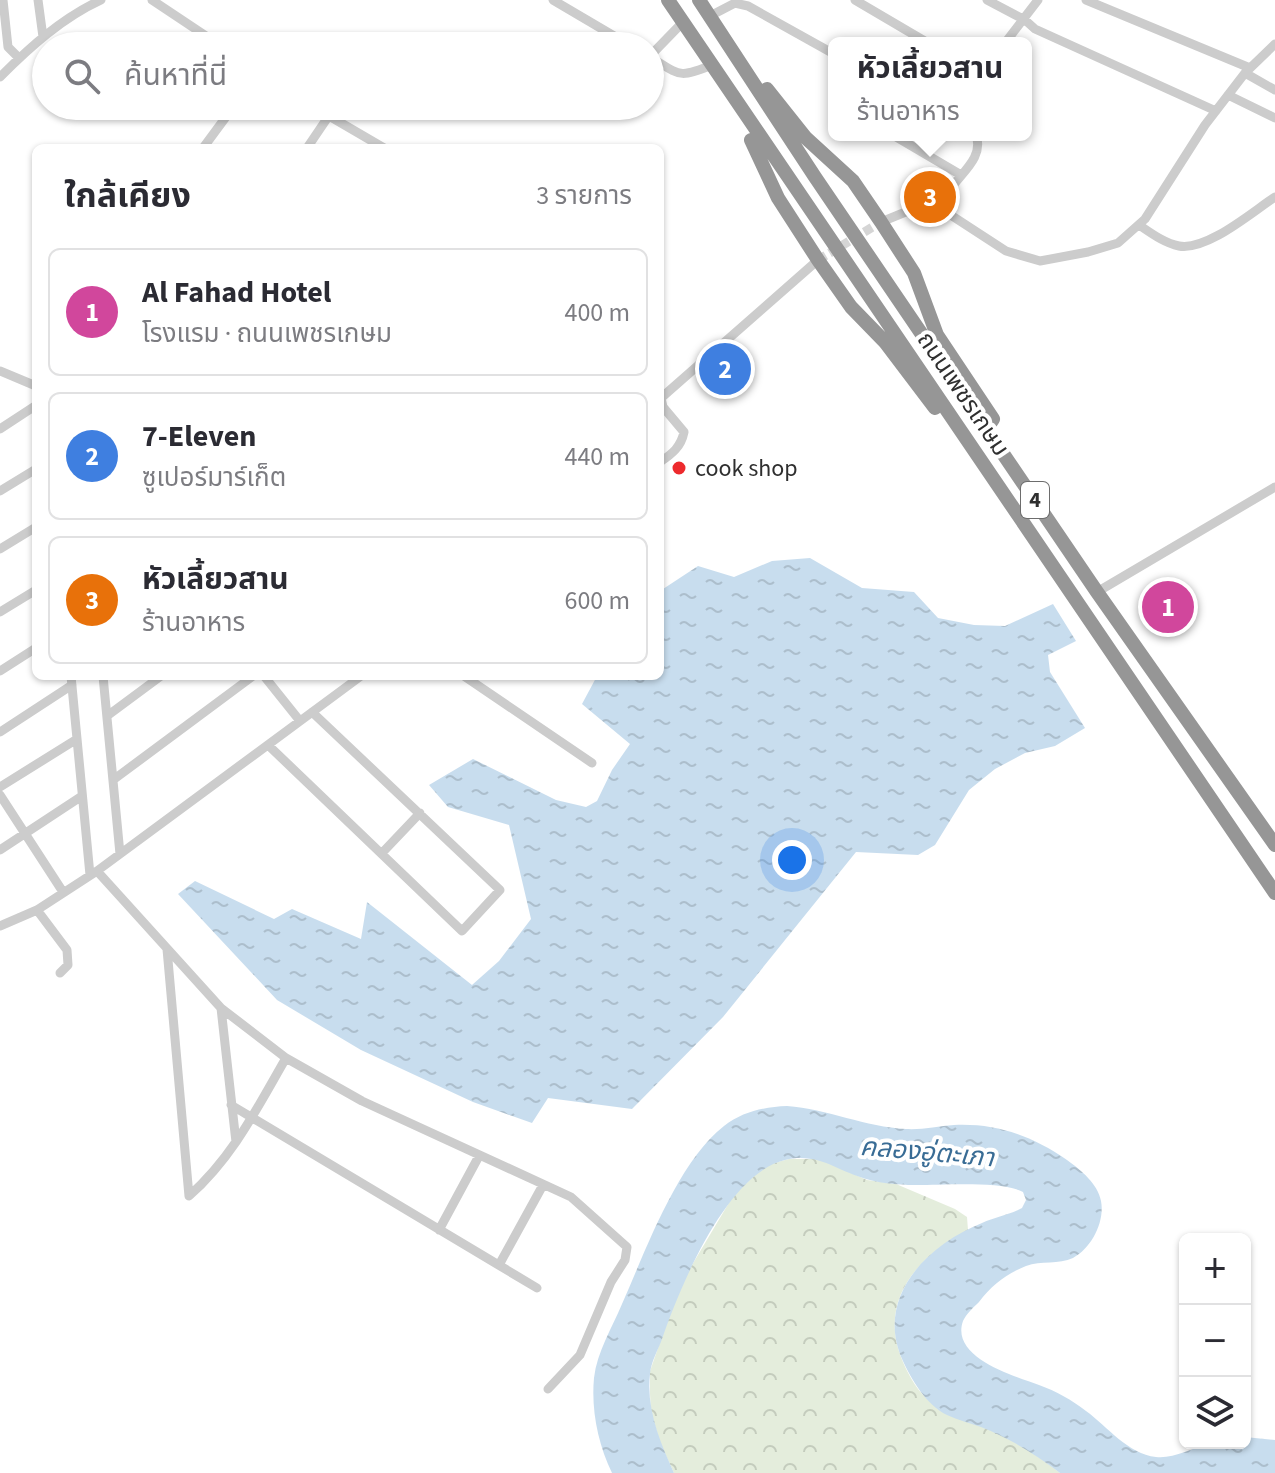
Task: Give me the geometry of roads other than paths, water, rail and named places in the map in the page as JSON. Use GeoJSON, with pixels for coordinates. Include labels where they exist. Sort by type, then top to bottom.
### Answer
{"type":"FeatureCollection","features":[{"type":"Feature","properties":{"kind":"highway","name":"ถนนเพชรเกษม"},"geometry":{"type":"LineString","coordinates":[[668,0],[1275,893]]}},
{"type":"Feature","properties":{"kind":"highway","name":"ถนนเพชรเกษม"},"geometry":{"type":"LineString","coordinates":[[699,0],[815,177],[1097,592],[1275,845]]}},
{"type":"Feature","properties":{"kind":"highway"},"geometry":{"type":"LineString","coordinates":[[732,95],[732,109],[759,154],[778,198],[851,307],[885,342],[943,418],[968,441],[987,428],[993,419],[937,335],[914,273],[881,222],[853,181],[806,138],[753,70],[741,64]]}},
{"type":"Feature","properties":{"kind":"street"},"geometry":{"type":"LineString","coordinates":[[3,0],[8,47],[19,58]]}},
{"type":"Feature","properties":{"kind":"street"},"geometry":{"type":"LineString","coordinates":[[38,0],[42,32]]}},
{"type":"Feature","properties":{"kind":"street"},"geometry":{"type":"LineString","coordinates":[[49,32],[75,12],[101,0]]}},
{"type":"Feature","properties":{"kind":"street"},"geometry":{"type":"LineString","coordinates":[[152,0],[200,32]]}},
{"type":"Feature","properties":{"kind":"street"},"geometry":{"type":"LineString","coordinates":[[553,0],[607,32]]}},
{"type":"Feature","properties":{"kind":"street"},"geometry":{"type":"LineString","coordinates":[[855,0],[918,37]]}},
{"type":"Feature","properties":{"kind":"street"},"geometry":{"type":"LineString","coordinates":[[987,0],[1025,20],[1035,29],[1216,111]]}},
{"type":"Feature","properties":{"kind":"street"},"geometry":{"type":"LineString","coordinates":[[1010,37],[1038,0]]}},
{"type":"Feature","properties":{"kind":"street"},"geometry":{"type":"LineString","coordinates":[[1086,0],[1247,71],[1275,90]]}},
{"type":"Feature","properties":{"kind":"street"},"geometry":{"type":"LineString","coordinates":[[710,16],[735,3],[748,6],[828,51]]}},
{"type":"Feature","properties":{"kind":"street"},"geometry":{"type":"LineString","coordinates":[[664,42],[683,22]]}},
{"type":"Feature","properties":{"kind":"street"},"geometry":{"type":"LineString","coordinates":[[881,222],[908,211],[943,210],[1006,251],[1040,261],[1110,246],[1127,237],[1139,225],[1228,95],[1275,44]]}},
{"type":"Feature","properties":{"kind":"street"},"geometry":{"type":"LineString","coordinates":[[0,77],[32,47]]}},
{"type":"Feature","properties":{"kind":"street"},"geometry":{"type":"LineString","coordinates":[[664,65],[681,75],[712,65]]}},
{"type":"Feature","properties":{"kind":"street"},"geometry":{"type":"LineString","coordinates":[[1228,95],[1275,118]]}},
{"type":"Feature","properties":{"kind":"street"},"geometry":{"type":"LineString","coordinates":[[206,144],[224,120]]}},
{"type":"Feature","properties":{"kind":"street"},"geometry":{"type":"LineString","coordinates":[[310,144],[326,120]]}},
{"type":"Feature","properties":{"kind":"street"},"geometry":{"type":"LineString","coordinates":[[333,120],[377,144]]}},
{"type":"Feature","properties":{"kind":"street"},"geometry":{"type":"LineString","coordinates":[[903,141],[961,175]]}},
{"type":"Feature","properties":{"kind":"street"},"geometry":{"type":"LineString","coordinates":[[943,210],[945,200],[976,155],[977,141]]}},
{"type":"Feature","properties":{"kind":"street"},"geometry":{"type":"LineString","coordinates":[[1139,225],[1161,240],[1182,247],[1207,241],[1275,197]]}},
{"type":"Feature","properties":{"kind":"street"},"geometry":{"type":"LineString","coordinates":[[664,395],[818,260]]}},
{"type":"Feature","properties":{"kind":"street"},"geometry":{"type":"LineString","coordinates":[[0,371],[32,384]]}},
{"type":"Feature","properties":{"kind":"street"},"geometry":{"type":"LineString","coordinates":[[0,429],[32,408]]}},
{"type":"Feature","properties":{"kind":"street"},"geometry":{"type":"LineString","coordinates":[[664,408],[684,432],[674,453],[664,459]]}},
{"type":"Feature","properties":{"kind":"street"},"geometry":{"type":"LineString","coordinates":[[0,491],[32,471]]}},
{"type":"Feature","properties":{"kind":"street"},"geometry":{"type":"LineString","coordinates":[[1097,592],[1275,487]]}},
{"type":"Feature","properties":{"kind":"street"},"geometry":{"type":"LineString","coordinates":[[0,549],[32,529]]}},
{"type":"Feature","properties":{"kind":"street"},"geometry":{"type":"LineString","coordinates":[[0,612],[32,592]]}},
{"type":"Feature","properties":{"kind":"street"},"geometry":{"type":"LineString","coordinates":[[0,671],[32,651]]}},
{"type":"Feature","properties":{"kind":"street"},"geometry":{"type":"LineString","coordinates":[[103,680],[120,854]]}},
{"type":"Feature","properties":{"kind":"street"},"geometry":{"type":"LineString","coordinates":[[107,716],[156,680]]}},
{"type":"Feature","properties":{"kind":"street"},"geometry":{"type":"LineString","coordinates":[[113,780],[248,680]]}},
{"type":"Feature","properties":{"kind":"street"},"geometry":{"type":"LineString","coordinates":[[267,680],[300,721]]}},
{"type":"Feature","properties":{"kind":"street"},"geometry":{"type":"LineString","coordinates":[[0,926],[37,910],[94,873],[356,680]]}},
{"type":"Feature","properties":{"kind":"street"},"geometry":{"type":"LineString","coordinates":[[470,680],[592,763]]}},
{"type":"Feature","properties":{"kind":"street"},"geometry":{"type":"LineString","coordinates":[[0,732],[71,681],[82,796],[94,873],[221,1008],[286,1058],[362,1101],[571,1197],[627,1247],[625,1260],[611,1282],[580,1355],[548,1389]]}},
{"type":"Feature","properties":{"kind":"street"},"geometry":{"type":"LineString","coordinates":[[268,745],[462,931],[500,890],[312,712]]}},
{"type":"Feature","properties":{"kind":"street"},"geometry":{"type":"LineString","coordinates":[[0,787],[77,739]]}},
{"type":"Feature","properties":{"kind":"street"},"geometry":{"type":"LineString","coordinates":[[0,795],[63,892]]}},
{"type":"Feature","properties":{"kind":"street"},"geometry":{"type":"LineString","coordinates":[[0,850],[82,796]]}},
{"type":"Feature","properties":{"kind":"street"},"geometry":{"type":"LineString","coordinates":[[382,853],[420,813]]}},
{"type":"Feature","properties":{"kind":"street"},"geometry":{"type":"LineString","coordinates":[[37,910],[67,950],[68,965],[60,973]]}},
{"type":"Feature","properties":{"kind":"street"},"geometry":{"type":"LineString","coordinates":[[167,949],[189,1196],[214,1174],[286,1058]]}},
{"type":"Feature","properties":{"kind":"street"},"geometry":{"type":"LineString","coordinates":[[221,1008],[236,1142]]}},
{"type":"Feature","properties":{"kind":"street"},"geometry":{"type":"LineString","coordinates":[[231,1105],[537,1288]]}},
{"type":"Feature","properties":{"kind":"street"},"geometry":{"type":"LineString","coordinates":[[439,1230],[479,1156]]}},
{"type":"Feature","properties":{"kind":"street"},"geometry":{"type":"LineString","coordinates":[[499,1265],[543,1185]]}},
{"type":"Feature","properties":{"kind":"water"},"geometry":{"type":"Polygon","coordinates":[[[810,558],[862,588],[914,592],[938,618],[974,625],[1005,626],[1053,604],[1076,641],[1048,655],[1050,672],[1085,728],[1055,746],[1025,753],[995,769],[969,790],[935,845],[918,855],[856,852],[723,1017],[632,1109],[548,1098],[532,1123],[473,1102],[361,1050],[277,1000],[178,894],[195,881],[274,919],[292,909],[361,939],[367,902],[472,985],[499,961],[531,919],[509,825],[448,807],[429,785],[473,759],[556,800],[586,807],[597,801],[612,770],[630,744],[582,704],[595,680],[664,680],[664,588],[698,566],[734,577],[772,561],[810,558]]]}},
{"type":"Feature","properties":{"kind":"water","name":"คลองอู่ตะเภา"},"geometry":{"type":"Polygon","coordinates":[[[771,1107],[817,1111],[891,1128],[985,1126],[1041,1144],[1072,1164],[1093,1183],[1101,1201],[1099,1225],[1091,1241],[1073,1258],[1026,1266],[994,1285],[963,1321],[962,1334],[966,1345],[987,1364],[1069,1400],[1136,1451],[1162,1457],[1194,1449],[1251,1449],[1251,1438],[1275,1440],[1275,1473],[1060,1473],[1002,1437],[939,1411],[920,1391],[902,1359],[895,1336],[895,1315],[901,1295],[925,1259],[962,1233],[1022,1208],[1026,1200],[1023,1192],[999,1186],[881,1182],[856,1176],[817,1160],[797,1158],[764,1170],[743,1187],[725,1209],[693,1263],[670,1317],[652,1365],[649,1387],[655,1425],[674,1473],[612,1473],[599,1439],[593,1390],[605,1340],[664,1209],[692,1162],[724,1126],[739,1117],[771,1107]]]}},
{"type":"Feature","properties":{"kind":"tunnel"},"geometry":{"type":"LineString","coordinates":[[818,260],[881,222]]}},
{"type":"Feature","properties":{"kind":"place","name":"หัวเลี้ยวสาน"},"geometry":{"type":"Point","coordinates":[930,197]}},
{"type":"Feature","properties":{"kind":"place","name":"7-Eleven"},"geometry":{"type":"Point","coordinates":[725,369]}},
{"type":"Feature","properties":{"kind":"place","name":"cook shop"},"geometry":{"type":"Point","coordinates":[679,468]}},
{"type":"Feature","properties":{"kind":"place","name":"Al Fahad Hotel"},"geometry":{"type":"Point","coordinates":[1168,607]}}]}
